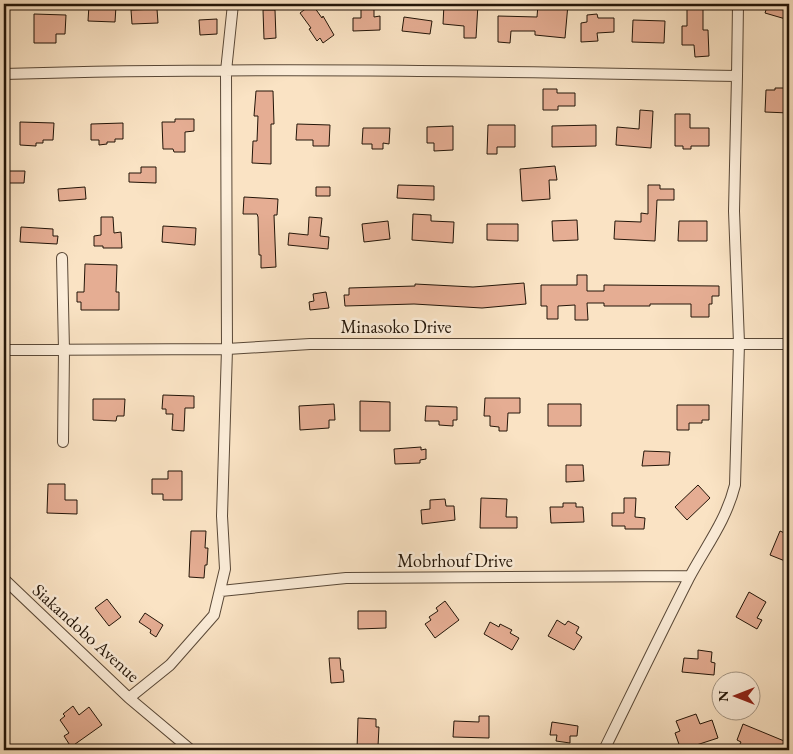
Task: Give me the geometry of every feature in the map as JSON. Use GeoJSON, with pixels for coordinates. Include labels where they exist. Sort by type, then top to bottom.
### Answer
{"type":"FeatureCollection","features":[{"type":"Feature","properties":{"kind":"street","name":"Siakandobo Avenue"},"geometry":{"type":"LineString","coordinates":[[4,579],[129,698],[170,666],[214,615],[225,569],[222,516],[227,349],[226,71],[232,4]]}},
{"type":"Feature","properties":{"kind":"street"},"geometry":{"type":"LineString","coordinates":[[604,750],[690,576],[723,521],[735,485],[739,343],[734,211],[738,4]]}},
{"type":"Feature","properties":{"kind":"street"},"geometry":{"type":"LineString","coordinates":[[4,74],[443,70],[737,76]]}},
{"type":"Feature","properties":{"kind":"street"},"geometry":{"type":"LineString","coordinates":[[62,258],[63,442]]}},
{"type":"Feature","properties":{"kind":"street","name":"Minasoko Drive"},"geometry":{"type":"LineString","coordinates":[[4,350],[227,349],[310,344],[789,344]]}},
{"type":"Feature","properties":{"kind":"street","name":"Mobrhouf Drive"},"geometry":{"type":"LineString","coordinates":[[221,591],[346,578],[690,576]]}},
{"type":"Feature","properties":{"kind":"street"},"geometry":{"type":"LineString","coordinates":[[129,698],[191,750]]}},
{"type":"Feature","properties":{"kind":"building"},"geometry":{"type":"Polygon","coordinates":[[[312,4],[322,18],[323,16],[334,35],[323,43],[320,38],[317,41],[309,29],[311,28],[300,13],[312,4]]]}},
{"type":"Feature","properties":{"kind":"building"},"geometry":{"type":"Polygon","coordinates":[[[361,4],[374,4],[374,17],[380,16],[380,30],[353,31],[353,18],[361,18],[361,4]]]}},
{"type":"Feature","properties":{"kind":"building"},"geometry":{"type":"Polygon","coordinates":[[[444,4],[478,4],[476,38],[464,38],[464,26],[443,24],[444,4]]]}},
{"type":"Feature","properties":{"kind":"building"},"geometry":{"type":"Polygon","coordinates":[[[538,4],[568,4],[565,38],[535,35],[535,31],[511,31],[510,43],[498,42],[498,16],[537,17],[538,4]]]}},
{"type":"Feature","properties":{"kind":"building"},"geometry":{"type":"Polygon","coordinates":[[[768,4],[789,5],[789,20],[765,13],[768,4]]]}},
{"type":"Feature","properties":{"kind":"building"},"geometry":{"type":"Polygon","coordinates":[[[89,5],[116,6],[115,22],[88,21],[89,5]]]}},
{"type":"Feature","properties":{"kind":"building"},"geometry":{"type":"Polygon","coordinates":[[[687,6],[703,6],[703,30],[708,30],[709,56],[695,57],[694,45],[682,45],[682,26],[687,26],[687,6]]]}},
{"type":"Feature","properties":{"kind":"building"},"geometry":{"type":"Polygon","coordinates":[[[157,9],[158,23],[132,24],[131,10],[157,9]]]}},
{"type":"Feature","properties":{"kind":"building"},"geometry":{"type":"Polygon","coordinates":[[[263,10],[275,10],[276,38],[264,39],[263,10]]]}},
{"type":"Feature","properties":{"kind":"building"},"geometry":{"type":"Polygon","coordinates":[[[34,14],[66,15],[65,34],[56,34],[56,43],[34,43],[34,14]]]}},
{"type":"Feature","properties":{"kind":"building"},"geometry":{"type":"Polygon","coordinates":[[[597,14],[598,18],[614,18],[614,32],[597,33],[598,41],[581,42],[581,23],[587,22],[587,15],[597,14]]]}},
{"type":"Feature","properties":{"kind":"building"},"geometry":{"type":"Polygon","coordinates":[[[404,17],[432,21],[430,34],[402,31],[404,17]]]}},
{"type":"Feature","properties":{"kind":"building"},"geometry":{"type":"Polygon","coordinates":[[[217,19],[217,34],[200,35],[199,20],[217,19]]]}},
{"type":"Feature","properties":{"kind":"building"},"geometry":{"type":"Polygon","coordinates":[[[633,20],[665,21],[664,43],[632,42],[633,20]]]}},
{"type":"Feature","properties":{"kind":"building"},"geometry":{"type":"Polygon","coordinates":[[[775,88],[788,88],[789,113],[765,112],[766,90],[775,90],[775,88]]]}},
{"type":"Feature","properties":{"kind":"building"},"geometry":{"type":"Polygon","coordinates":[[[543,89],[557,89],[557,93],[575,93],[575,106],[558,106],[558,110],[543,110],[543,89]]]}},
{"type":"Feature","properties":{"kind":"building"},"geometry":{"type":"Polygon","coordinates":[[[256,91],[273,91],[274,124],[271,124],[271,164],[252,163],[253,141],[257,141],[258,116],[254,116],[256,91]]]}},
{"type":"Feature","properties":{"kind":"building"},"geometry":{"type":"Polygon","coordinates":[[[640,110],[653,111],[651,148],[616,145],[617,127],[639,129],[640,110]]]}},
{"type":"Feature","properties":{"kind":"building"},"geometry":{"type":"Polygon","coordinates":[[[675,114],[690,114],[690,128],[709,128],[709,146],[691,146],[691,149],[683,149],[683,146],[675,146],[675,114]]]}},
{"type":"Feature","properties":{"kind":"building"},"geometry":{"type":"Polygon","coordinates":[[[175,119],[194,119],[194,131],[185,132],[185,152],[163,149],[162,122],[175,122],[175,119]]]}},
{"type":"Feature","properties":{"kind":"building"},"geometry":{"type":"Polygon","coordinates":[[[20,122],[54,123],[53,140],[43,140],[43,143],[36,143],[36,146],[20,145],[20,122]]]}},
{"type":"Feature","properties":{"kind":"building"},"geometry":{"type":"Polygon","coordinates":[[[123,123],[123,139],[115,139],[115,142],[99,145],[99,140],[91,140],[91,124],[123,123]]]}},
{"type":"Feature","properties":{"kind":"building"},"geometry":{"type":"Polygon","coordinates":[[[297,124],[330,125],[329,146],[313,146],[313,140],[296,140],[297,124]]]}},
{"type":"Feature","properties":{"kind":"building"},"geometry":{"type":"Polygon","coordinates":[[[488,125],[515,125],[515,147],[497,147],[497,154],[487,154],[488,125]]]}},
{"type":"Feature","properties":{"kind":"building"},"geometry":{"type":"Polygon","coordinates":[[[596,125],[596,146],[552,147],[552,126],[596,125]]]}},
{"type":"Feature","properties":{"kind":"building"},"geometry":{"type":"Polygon","coordinates":[[[453,126],[453,150],[434,151],[434,143],[427,143],[427,127],[453,126]]]}},
{"type":"Feature","properties":{"kind":"building"},"geometry":{"type":"Polygon","coordinates":[[[363,128],[390,128],[389,144],[383,143],[383,149],[372,149],[372,144],[362,144],[363,128]]]}},
{"type":"Feature","properties":{"kind":"building"},"geometry":{"type":"Polygon","coordinates":[[[555,166],[557,180],[549,180],[550,199],[522,201],[520,169],[555,166]]]}},
{"type":"Feature","properties":{"kind":"building"},"geometry":{"type":"Polygon","coordinates":[[[141,167],[156,167],[156,183],[129,182],[129,173],[141,173],[141,167]]]}},
{"type":"Feature","properties":{"kind":"building"},"geometry":{"type":"Polygon","coordinates":[[[25,171],[24,183],[4,183],[4,172],[25,171]]]}},
{"type":"Feature","properties":{"kind":"building"},"geometry":{"type":"Polygon","coordinates":[[[398,185],[434,186],[434,200],[397,198],[398,185]]]}},
{"type":"Feature","properties":{"kind":"building"},"geometry":{"type":"Polygon","coordinates":[[[648,185],[660,185],[660,189],[674,189],[674,200],[657,200],[655,241],[614,239],[615,221],[641,222],[641,213],[648,214],[648,185]]]}},
{"type":"Feature","properties":{"kind":"building"},"geometry":{"type":"Polygon","coordinates":[[[85,187],[86,199],[59,201],[58,189],[85,187]]]}},
{"type":"Feature","properties":{"kind":"building"},"geometry":{"type":"Polygon","coordinates":[[[316,187],[330,187],[330,196],[316,196],[316,187]]]}},
{"type":"Feature","properties":{"kind":"building"},"geometry":{"type":"Polygon","coordinates":[[[244,197],[278,199],[277,215],[274,215],[276,267],[261,268],[258,217],[257,214],[243,214],[244,197]]]}},
{"type":"Feature","properties":{"kind":"building"},"geometry":{"type":"Polygon","coordinates":[[[413,214],[431,215],[431,221],[454,222],[453,243],[412,240],[413,214]]]}},
{"type":"Feature","properties":{"kind":"building"},"geometry":{"type":"Polygon","coordinates":[[[101,217],[113,217],[114,233],[121,232],[122,248],[94,246],[94,236],[101,235],[101,217]]]}},
{"type":"Feature","properties":{"kind":"building"},"geometry":{"type":"Polygon","coordinates":[[[309,217],[322,218],[320,236],[329,237],[328,249],[288,245],[289,233],[308,235],[309,217]]]}},
{"type":"Feature","properties":{"kind":"building"},"geometry":{"type":"Polygon","coordinates":[[[577,220],[578,240],[553,241],[552,221],[577,220]]]}},
{"type":"Feature","properties":{"kind":"building"},"geometry":{"type":"Polygon","coordinates":[[[388,221],[390,239],[364,242],[362,224],[388,221]]]}},
{"type":"Feature","properties":{"kind":"building"},"geometry":{"type":"Polygon","coordinates":[[[679,221],[707,221],[707,241],[678,241],[679,221]]]}},
{"type":"Feature","properties":{"kind":"building"},"geometry":{"type":"Polygon","coordinates":[[[487,224],[518,224],[518,241],[487,240],[487,224]]]}},
{"type":"Feature","properties":{"kind":"building"},"geometry":{"type":"Polygon","coordinates":[[[163,226],[196,228],[195,245],[162,242],[163,226]]]}},
{"type":"Feature","properties":{"kind":"building"},"geometry":{"type":"Polygon","coordinates":[[[21,227],[53,229],[53,236],[58,236],[57,244],[20,242],[21,227]]]}},
{"type":"Feature","properties":{"kind":"building"},"geometry":{"type":"Polygon","coordinates":[[[85,264],[117,265],[116,292],[119,292],[119,310],[81,310],[81,302],[77,302],[77,292],[84,292],[85,264]]]}},
{"type":"Feature","properties":{"kind":"building"},"geometry":{"type":"Polygon","coordinates":[[[577,275],[587,275],[587,291],[604,291],[604,285],[719,286],[719,296],[712,296],[712,304],[709,304],[709,317],[691,317],[691,304],[604,306],[604,303],[587,303],[588,320],[575,320],[575,305],[558,306],[558,319],[547,319],[547,306],[541,306],[541,285],[577,285],[577,275]]]}},
{"type":"Feature","properties":{"kind":"building"},"geometry":{"type":"Polygon","coordinates":[[[524,283],[526,304],[482,308],[414,304],[345,306],[344,295],[349,295],[349,288],[415,286],[415,284],[473,287],[524,283]]]}},
{"type":"Feature","properties":{"kind":"building"},"geometry":{"type":"Polygon","coordinates":[[[326,292],[329,308],[310,310],[309,302],[314,301],[313,294],[326,292]]]}},
{"type":"Feature","properties":{"kind":"building"},"geometry":{"type":"Polygon","coordinates":[[[163,395],[194,396],[194,408],[185,408],[184,431],[172,430],[173,414],[166,414],[166,409],[162,409],[163,395]]]}},
{"type":"Feature","properties":{"kind":"building"},"geometry":{"type":"Polygon","coordinates":[[[485,398],[520,398],[520,413],[508,413],[507,431],[499,431],[499,427],[490,426],[490,416],[484,416],[485,398]]]}},
{"type":"Feature","properties":{"kind":"building"},"geometry":{"type":"Polygon","coordinates":[[[93,399],[125,399],[124,416],[117,416],[116,421],[93,420],[93,399]]]}},
{"type":"Feature","properties":{"kind":"building"},"geometry":{"type":"Polygon","coordinates":[[[360,401],[390,402],[390,431],[360,431],[360,401]]]}},
{"type":"Feature","properties":{"kind":"building"},"geometry":{"type":"Polygon","coordinates":[[[334,404],[335,420],[329,420],[329,428],[300,430],[299,406],[334,404]]]}},
{"type":"Feature","properties":{"kind":"building"},"geometry":{"type":"Polygon","coordinates":[[[548,404],[581,404],[581,426],[548,426],[548,404]]]}},
{"type":"Feature","properties":{"kind":"building"},"geometry":{"type":"Polygon","coordinates":[[[677,405],[709,405],[709,420],[702,420],[702,423],[689,423],[689,430],[677,430],[677,405]]]}},
{"type":"Feature","properties":{"kind":"building"},"geometry":{"type":"Polygon","coordinates":[[[426,406],[457,407],[457,420],[453,420],[453,426],[439,425],[439,421],[425,421],[426,406]]]}},
{"type":"Feature","properties":{"kind":"building"},"geometry":{"type":"Polygon","coordinates":[[[421,447],[421,450],[426,449],[426,459],[420,460],[420,463],[395,464],[394,449],[421,447]]]}},
{"type":"Feature","properties":{"kind":"building"},"geometry":{"type":"Polygon","coordinates":[[[644,451],[670,452],[669,465],[642,466],[644,451]]]}},
{"type":"Feature","properties":{"kind":"building"},"geometry":{"type":"Polygon","coordinates":[[[566,465],[583,465],[584,481],[566,482],[566,465]]]}},
{"type":"Feature","properties":{"kind":"building"},"geometry":{"type":"Polygon","coordinates":[[[168,471],[182,471],[182,500],[163,500],[163,494],[152,494],[152,479],[168,479],[168,471]]]}},
{"type":"Feature","properties":{"kind":"building"},"geometry":{"type":"Polygon","coordinates":[[[48,484],[65,484],[65,500],[77,500],[77,514],[47,513],[48,484]]]}},
{"type":"Feature","properties":{"kind":"building"},"geometry":{"type":"Polygon","coordinates":[[[698,485],[710,498],[687,520],[675,507],[698,485]]]}},
{"type":"Feature","properties":{"kind":"building"},"geometry":{"type":"Polygon","coordinates":[[[481,498],[507,499],[506,517],[517,517],[517,528],[480,528],[481,498]]]}},
{"type":"Feature","properties":{"kind":"building"},"geometry":{"type":"Polygon","coordinates":[[[624,498],[636,498],[635,517],[645,518],[644,529],[625,529],[625,526],[612,526],[612,513],[624,513],[624,498]]]}},
{"type":"Feature","properties":{"kind":"building"},"geometry":{"type":"Polygon","coordinates":[[[445,499],[446,506],[454,506],[455,520],[422,524],[421,510],[430,509],[430,500],[445,499]]]}},
{"type":"Feature","properties":{"kind":"building"},"geometry":{"type":"Polygon","coordinates":[[[563,503],[576,503],[576,507],[583,507],[584,522],[551,523],[550,507],[563,507],[563,503]]]}},
{"type":"Feature","properties":{"kind":"building"},"geometry":{"type":"Polygon","coordinates":[[[191,531],[206,531],[205,548],[208,548],[204,578],[189,577],[191,531]]]}},
{"type":"Feature","properties":{"kind":"building"},"geometry":{"type":"Polygon","coordinates":[[[780,531],[789,535],[789,551],[785,561],[770,555],[780,531]]]}},
{"type":"Feature","properties":{"kind":"building"},"geometry":{"type":"Polygon","coordinates":[[[749,592],[766,602],[757,618],[762,620],[757,629],[736,617],[749,592]]]}},
{"type":"Feature","properties":{"kind":"building"},"geometry":{"type":"Polygon","coordinates":[[[107,599],[121,617],[109,626],[95,608],[107,599]]]}},
{"type":"Feature","properties":{"kind":"building"},"geometry":{"type":"Polygon","coordinates":[[[445,601],[459,620],[435,638],[425,624],[431,620],[429,617],[438,611],[436,608],[445,601]]]}},
{"type":"Feature","properties":{"kind":"building"},"geometry":{"type":"Polygon","coordinates":[[[358,611],[386,611],[386,628],[358,629],[358,611]]]}},
{"type":"Feature","properties":{"kind":"building"},"geometry":{"type":"Polygon","coordinates":[[[145,613],[163,625],[156,637],[150,633],[151,630],[139,622],[145,613]]]}},
{"type":"Feature","properties":{"kind":"building"},"geometry":{"type":"Polygon","coordinates":[[[557,620],[565,625],[568,621],[579,627],[576,633],[582,637],[574,650],[548,636],[557,620]]]}},
{"type":"Feature","properties":{"kind":"building"},"geometry":{"type":"Polygon","coordinates":[[[490,622],[499,627],[500,624],[512,630],[510,633],[519,638],[512,650],[484,634],[490,622]]]}},
{"type":"Feature","properties":{"kind":"building"},"geometry":{"type":"Polygon","coordinates":[[[698,650],[712,652],[711,662],[715,663],[714,672],[710,672],[710,675],[682,672],[684,658],[698,659],[698,650]]]}},
{"type":"Feature","properties":{"kind":"building"},"geometry":{"type":"Polygon","coordinates":[[[329,658],[340,658],[344,682],[331,683],[329,658]]]}},
{"type":"Feature","properties":{"kind":"building"},"geometry":{"type":"Polygon","coordinates":[[[73,706],[79,715],[89,707],[102,725],[71,747],[64,736],[69,733],[60,720],[65,716],[63,714],[73,706]]]}},
{"type":"Feature","properties":{"kind":"building"},"geometry":{"type":"Polygon","coordinates":[[[696,714],[700,724],[710,721],[713,722],[718,738],[681,750],[675,733],[680,731],[676,721],[696,714]]]}},
{"type":"Feature","properties":{"kind":"building"},"geometry":{"type":"Polygon","coordinates":[[[479,716],[489,716],[489,738],[453,737],[454,721],[479,722],[479,716]]]}},
{"type":"Feature","properties":{"kind":"building"},"geometry":{"type":"Polygon","coordinates":[[[358,718],[376,719],[376,727],[379,727],[378,746],[375,746],[375,750],[357,750],[358,718]]]}},
{"type":"Feature","properties":{"kind":"building"},"geometry":{"type":"Polygon","coordinates":[[[552,722],[578,726],[577,736],[570,736],[570,743],[556,741],[557,735],[550,735],[552,722]]]}},
{"type":"Feature","properties":{"kind":"building"},"geometry":{"type":"Polygon","coordinates":[[[743,724],[789,743],[789,750],[766,750],[756,746],[754,750],[738,748],[741,742],[737,740],[743,724]]]}}]}
